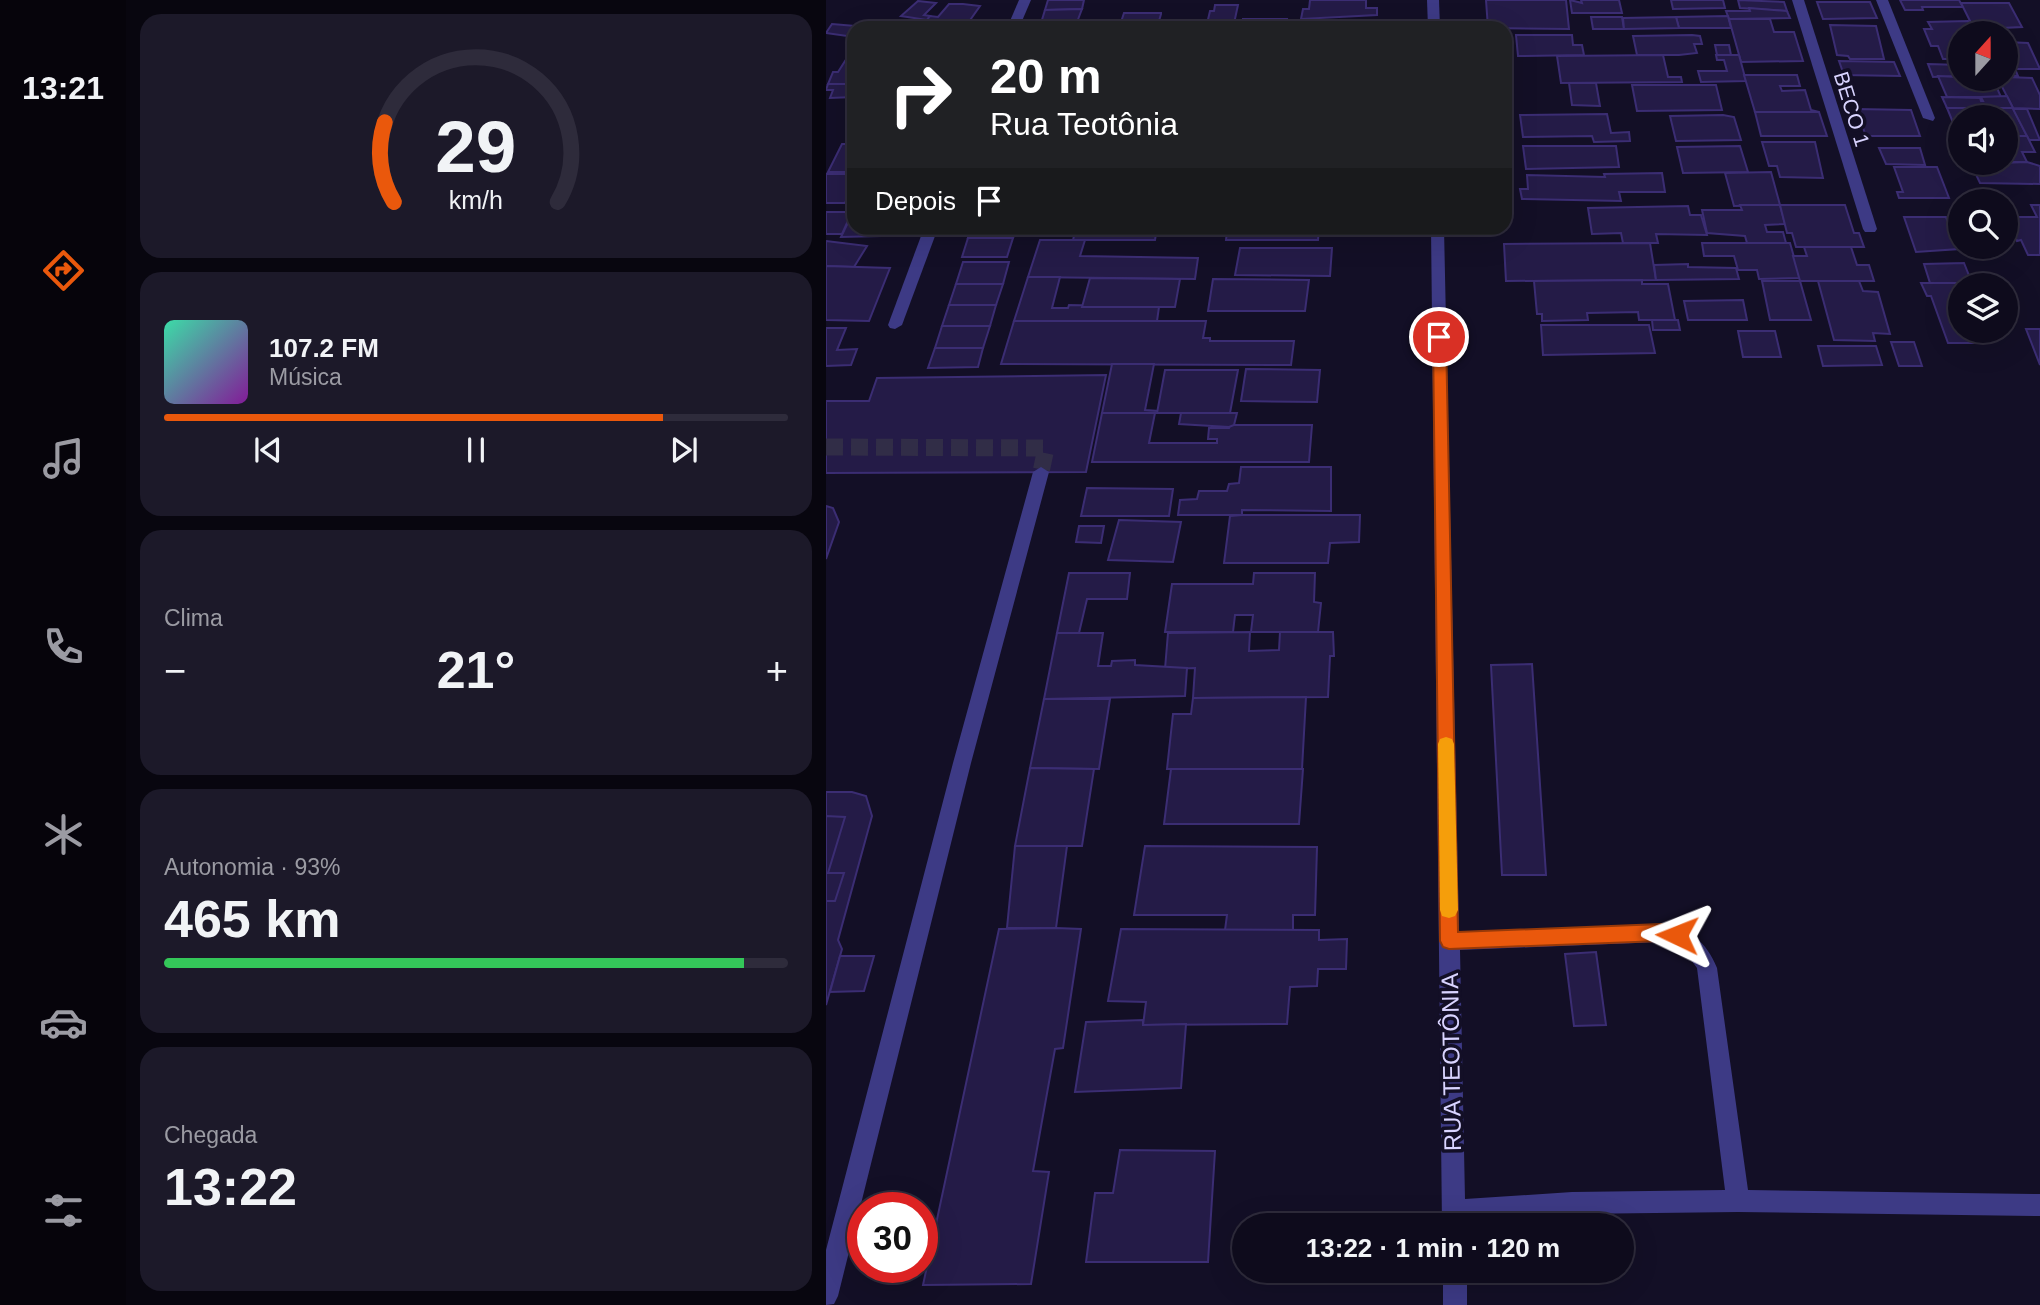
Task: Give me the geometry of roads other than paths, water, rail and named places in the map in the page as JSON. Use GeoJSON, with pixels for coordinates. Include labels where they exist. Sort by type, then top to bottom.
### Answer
{"type":"FeatureCollection","features":[{"type":"Feature","properties":{"kind":"street"},"geometry":{"type":"LineString","coordinates":[[1016,21],[1025,0]]}},
{"type":"Feature","properties":{"kind":"street"},"geometry":{"type":"LineString","coordinates":[[1433,0],[1434,21]]}},
{"type":"Feature","properties":{"kind":"street","name":"BECO 1"},"geometry":{"type":"LineString","coordinates":[[1798,0],[1870,229]]}},
{"type":"Feature","properties":{"kind":"street"},"geometry":{"type":"LineString","coordinates":[[1882,0],[1929,118]]}},
{"type":"Feature","properties":{"kind":"street"},"geometry":{"type":"LineString","coordinates":[[895,325],[928,235]]}},
{"type":"Feature","properties":{"kind":"street","name":"RUA TEOTÔNIA"},"geometry":{"type":"LineString","coordinates":[[1437,235],[1454,1213]]}},
{"type":"Feature","properties":{"kind":"street"},"geometry":{"type":"LineString","coordinates":[[826,1296],[962,763],[1041,472]]}},
{"type":"Feature","properties":{"kind":"street"},"geometry":{"type":"LineString","coordinates":[[1449,941],[1661,933],[1677,935],[1691,942],[1702,954],[1707,968],[1738,1201]]}},
{"type":"Feature","properties":{"kind":"street"},"geometry":{"type":"LineString","coordinates":[[1493,1213],[1572,1203],[1738,1201],[2040,1205]]}},
{"type":"Feature","properties":{"kind":"street"},"geometry":{"type":"LineString","coordinates":[[1455,1283],[1455,1305]]}},
{"type":"Feature","properties":{"kind":"tunnel"},"geometry":{"type":"LineString","coordinates":[[826,447],[1046,448],[1041,472]]}}]}
